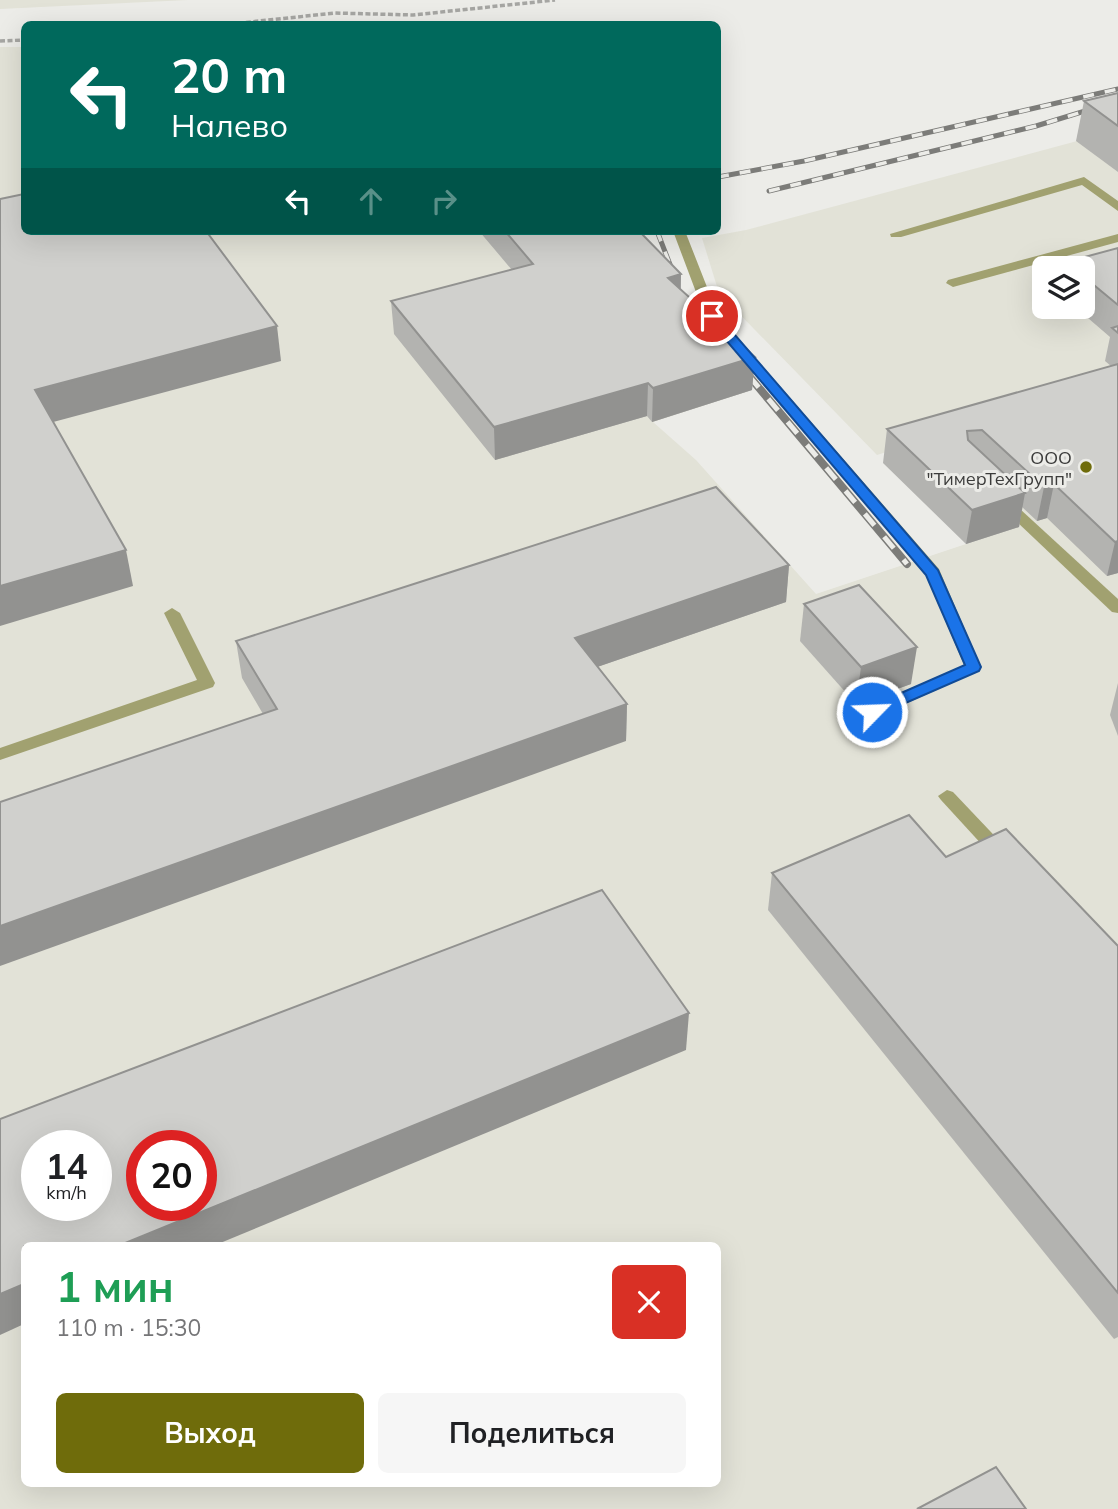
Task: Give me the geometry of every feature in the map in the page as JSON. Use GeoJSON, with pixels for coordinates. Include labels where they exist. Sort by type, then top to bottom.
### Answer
{"type":"FeatureCollection","features":[{"type":"Feature","properties":{"kind":"lane"},"geometry":{"type":"LineString","coordinates":[[896,234],[1084,181],[1118,207]]}},
{"type":"Feature","properties":{"kind":"lane"},"geometry":{"type":"LineString","coordinates":[[681,235],[712,316],[933,573],[973,667],[872,712]]}},
{"type":"Feature","properties":{"kind":"lane"},"geometry":{"type":"LineString","coordinates":[[953,283],[1118,238]]}},
{"type":"Feature","properties":{"kind":"lane"},"geometry":{"type":"LineString","coordinates":[[989,487],[1118,608]]}},
{"type":"Feature","properties":{"kind":"lane"},"geometry":{"type":"LineString","coordinates":[[0,754],[207,683],[172,613]]}},
{"type":"Feature","properties":{"kind":"lane"},"geometry":{"type":"LineString","coordinates":[[947,796],[1014,868]]}},
{"type":"Feature","properties":{"kind":"path"},"geometry":{"type":"LineString","coordinates":[[259,21],[335,13],[413,15],[555,0]]}},
{"type":"Feature","properties":{"kind":"path"},"geometry":{"type":"LineString","coordinates":[[0,41],[21,40]]}},
{"type":"Feature","properties":{"kind":"shaded area"},"geometry":{"type":"Polygon","coordinates":[[[0,0],[188,0],[0,9],[0,0]]]}},
{"type":"Feature","properties":{"kind":"shaded area"},"geometry":{"type":"Polygon","coordinates":[[[0,47],[21,47],[21,235],[640,235],[688,330],[752,390],[653,422],[696,460],[816,594],[1002,532],[911,444],[877,455],[719,293],[702,238],[746,230],[1118,130],[1118,1509],[0,1509],[0,47]]]}},
{"type":"Feature","properties":{"kind":"building"},"geometry":{"type":"Polygon","coordinates":[[[1118,93],[1118,126],[1084,101],[1118,93]]]}},
{"type":"Feature","properties":{"kind":"building"},"geometry":{"type":"Polygon","coordinates":[[[21,195],[21,235],[209,235],[277,326],[35,390],[126,550],[0,586],[0,199],[21,195]]]}},
{"type":"Feature","properties":{"kind":"building"},"geometry":{"type":"Polygon","coordinates":[[[508,235],[643,235],[681,274],[668,278],[755,357],[653,388],[648,383],[494,427],[391,301],[533,264],[508,235]]]}},
{"type":"Feature","properties":{"kind":"building"},"geometry":{"type":"Polygon","coordinates":[[[1118,248],[1118,305],[1095,286],[1095,256],[1088,256],[1118,248]]]}},
{"type":"Feature","properties":{"kind":"building"},"geometry":{"type":"Polygon","coordinates":[[[1118,364],[1118,541],[1115,542],[1054,484],[1044,487],[982,430],[967,431],[968,440],[1025,493],[972,510],[887,429],[1118,364]]]}},
{"type":"Feature","properties":{"kind":"building"},"geometry":{"type":"Polygon","coordinates":[[[716,487],[789,565],[575,638],[627,704],[0,926],[0,802],[277,709],[236,641],[716,487]]]}},
{"type":"Feature","properties":{"kind":"building"},"geometry":{"type":"Polygon","coordinates":[[[859,585],[917,647],[861,667],[804,604],[859,585]]]}},
{"type":"Feature","properties":{"kind":"building"},"geometry":{"type":"Polygon","coordinates":[[[909,815],[946,857],[1006,829],[1118,946],[1118,1293],[772,873],[909,815]]]}},
{"type":"Feature","properties":{"kind":"building"},"geometry":{"type":"Polygon","coordinates":[[[602,890],[689,1013],[217,1206],[217,1130],[126,1130],[126,1221],[179,1221],[128,1242],[21,1242],[21,1285],[0,1294],[0,1119],[602,890]]]}},
{"type":"Feature","properties":{"kind":"building"},"geometry":{"type":"Polygon","coordinates":[[[996,1467],[1026,1509],[917,1509],[996,1467]]]}},
{"type":"Feature","properties":{"kind":"railway"},"geometry":{"type":"LineString","coordinates":[[721,176],[804,161],[1118,89]]}},
{"type":"Feature","properties":{"kind":"railway"},"geometry":{"type":"LineString","coordinates":[[769,191],[1036,126],[1118,101]]}},
{"type":"Feature","properties":{"kind":"railway"},"geometry":{"type":"LineString","coordinates":[[659,235],[676,280]]}},
{"type":"Feature","properties":{"kind":"railway"},"geometry":{"type":"LineString","coordinates":[[741,366],[751,378]]}},
{"type":"Feature","properties":{"kind":"railway"},"geometry":{"type":"LineString","coordinates":[[749,376],[907,564]]}},
{"type":"Feature","properties":{"kind":"place","name":"ООО \"ТимерТехГрупп\""},"geometry":{"type":"Point","coordinates":[1086,467]}},
{"type":"Feature","properties":{"kind":"route"},"geometry":{"type":"LineString","coordinates":[[712,316],[933,573],[973,667],[872,712]]}}]}
